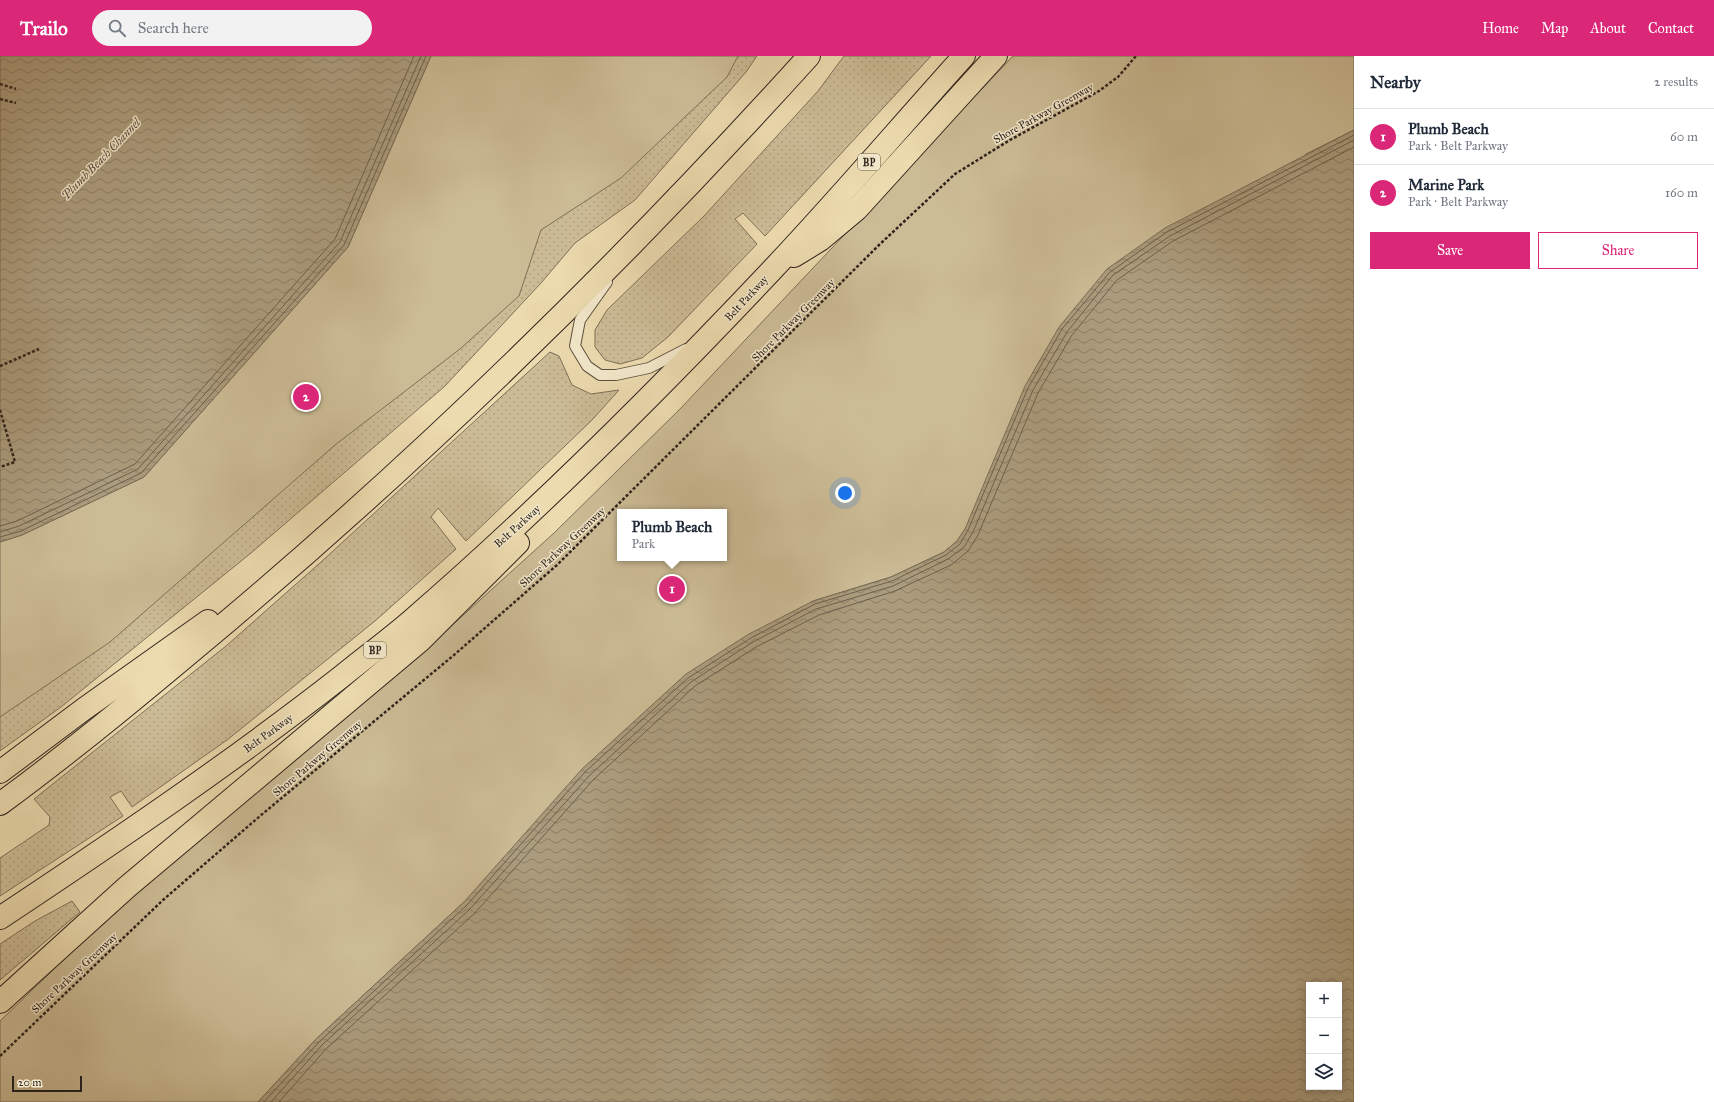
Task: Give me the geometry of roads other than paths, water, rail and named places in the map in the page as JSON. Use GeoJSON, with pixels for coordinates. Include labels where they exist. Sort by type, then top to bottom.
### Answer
{"type":"FeatureCollection","features":[{"type":"Feature","properties":{"kind":"highway"},"geometry":{"type":"LineString","coordinates":[[0,804],[147,690],[310,552],[399,471],[524,352],[647,229],[762,108],[809,56]]}},
{"type":"Feature","properties":{"kind":"highway","name":"Belt Parkway"},"geometry":{"type":"LineString","coordinates":[[0,918],[133,830],[273,730],[410,622],[536,510],[711,335],[774,268],[964,56]]}},
{"type":"Feature","properties":{"kind":"highway"},"geometry":{"type":"LineString","coordinates":[[774,268],[820,240],[857,209],[996,56]]}},
{"type":"Feature","properties":{"kind":"highway"},"geometry":{"type":"LineString","coordinates":[[0,1002],[126,887],[421,640],[544,518],[659,388]]}},
{"type":"Feature","properties":{"kind":"highway"},"geometry":{"type":"LineString","coordinates":[[0,772],[84,709],[310,552]]}},
{"type":"Feature","properties":{"kind":"lane"},"geometry":{"type":"LineString","coordinates":[[647,229],[580,320],[576,346],[587,366],[600,375],[616,375],[649,368],[711,335]]}},
{"type":"Feature","properties":{"kind":"water","name":"Plumb Beach Channel"},"geometry":{"type":"Polygon","coordinates":[[[0,56],[431,56],[348,247],[144,477],[22,535],[0,542],[0,56]]]}},
{"type":"Feature","properties":{"kind":"water"},"geometry":{"type":"Polygon","coordinates":[[[1354,130],[1354,1102],[258,1102],[316,1039],[464,902],[582,769],[686,674],[749,634],[813,601],[891,577],[944,552],[957,541],[965,529],[1025,386],[1059,327],[1107,269],[1165,228],[1354,130]]]}},
{"type":"Feature","properties":{"kind":"place","name":"Marine Park"},"geometry":{"type":"Point","coordinates":[306,397]}},
{"type":"Feature","properties":{"kind":"place","name":"Plumb Beach"},"geometry":{"type":"Point","coordinates":[672,589]}}]}
